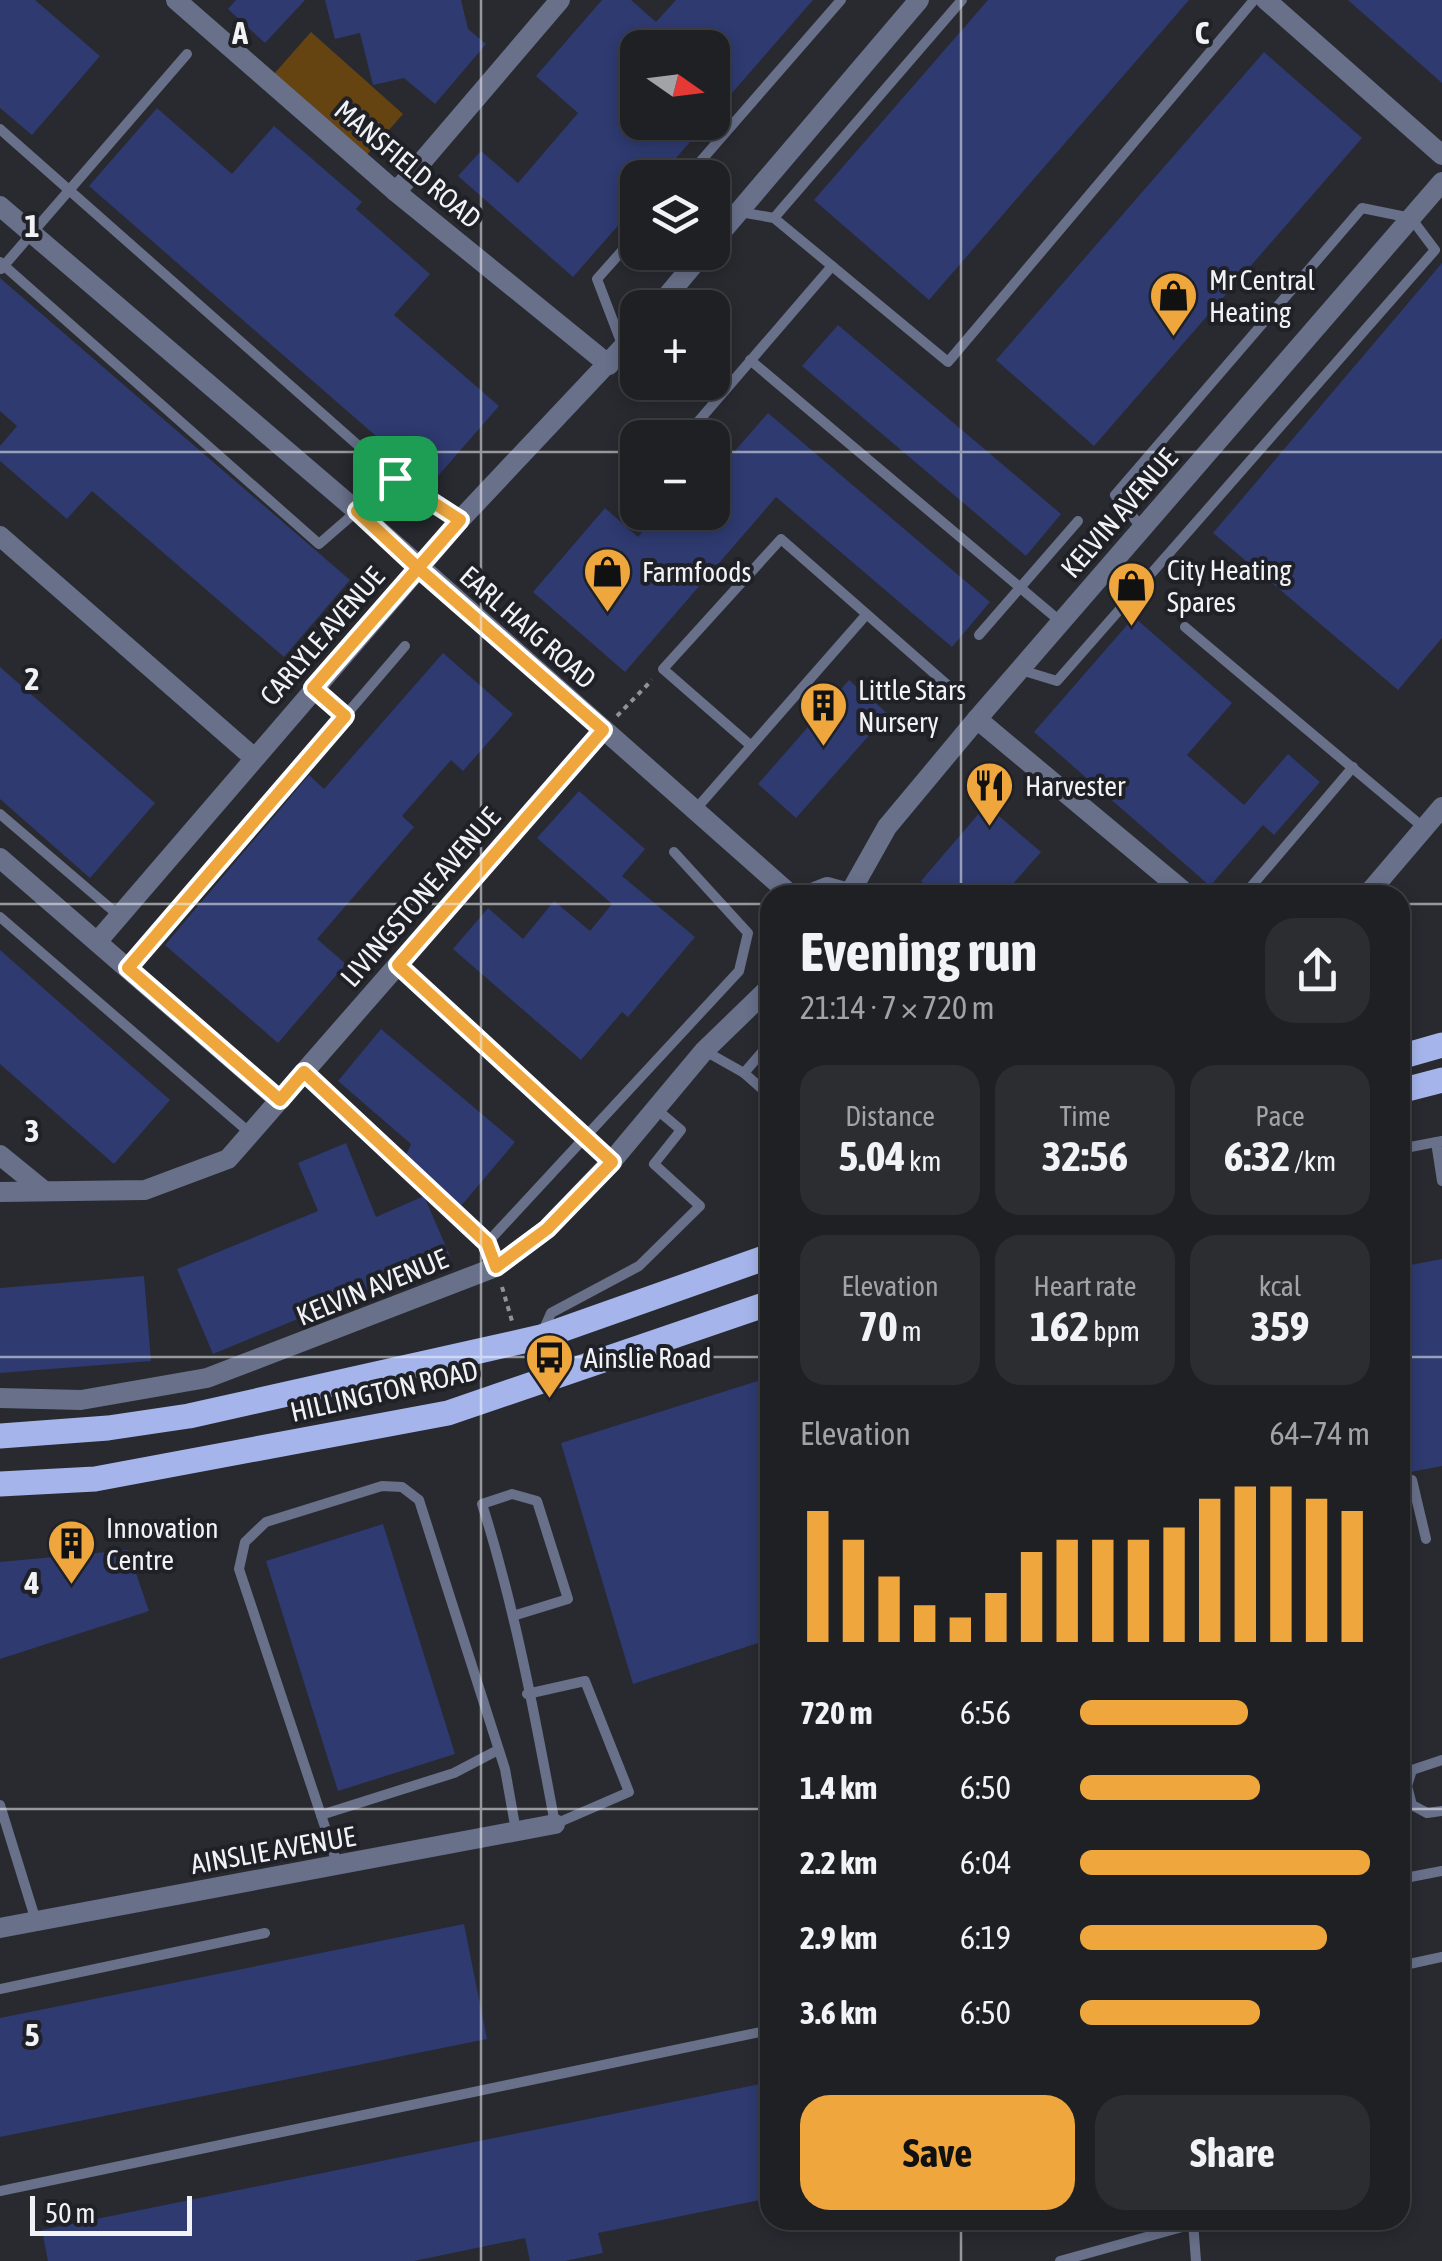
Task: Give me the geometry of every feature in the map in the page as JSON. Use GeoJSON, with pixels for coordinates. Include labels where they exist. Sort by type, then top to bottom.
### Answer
{"type":"FeatureCollection","features":[{"type":"Feature","properties":{"kind":"main road"},"geometry":{"type":"LineString","coordinates":[[1410,1053],[1442,1045]]}},
{"type":"Feature","properties":{"kind":"main road"},"geometry":{"type":"LineString","coordinates":[[1410,1088],[1442,1080]]}},
{"type":"Feature","properties":{"kind":"main road","name":"HILLINGTON ROAD"},"geometry":{"type":"LineString","coordinates":[[0,1436],[108,1428],[189,1416],[540,1337],[760,1260]]}},
{"type":"Feature","properties":{"kind":"main road","name":"HILLINGTON ROAD"},"geometry":{"type":"LineString","coordinates":[[0,1484],[95,1479],[448,1413],[760,1306]]}},
{"type":"Feature","properties":{"kind":"street","name":"MANSFIELD ROAD"},"geometry":{"type":"LineString","coordinates":[[176,0],[396,192],[609,365]]}},
{"type":"Feature","properties":{"kind":"street"},"geometry":{"type":"LineString","coordinates":[[396,192],[560,0]]}},
{"type":"Feature","properties":{"kind":"street"},"geometry":{"type":"LineString","coordinates":[[730,222],[919,0]]}},
{"type":"Feature","properties":{"kind":"street"},"geometry":{"type":"LineString","coordinates":[[1266,0],[1442,155]]}},
{"type":"Feature","properties":{"kind":"street","name":"KELVIN AVENUE"},"geometry":{"type":"LineString","coordinates":[[858,885],[887,827],[1442,182]]}},
{"type":"Feature","properties":{"kind":"street","name":"EARL HAIG ROAD"},"geometry":{"type":"LineString","coordinates":[[0,206],[357,511],[780,885]]}},
{"type":"Feature","properties":{"kind":"street"},"geometry":{"type":"LineString","coordinates":[[672,290],[689,270]]}},
{"type":"Feature","properties":{"kind":"street","name":"CARLYLE AVENUE"},"geometry":{"type":"LineString","coordinates":[[97,942],[252,757],[460,520],[620,352]]}},
{"type":"Feature","properties":{"kind":"street"},"geometry":{"type":"LineString","coordinates":[[0,536],[252,757]]}},
{"type":"Feature","properties":{"kind":"street"},"geometry":{"type":"LineString","coordinates":[[977,720],[1172,885]]}},
{"type":"Feature","properties":{"kind":"street","name":"LIVINGSTONE AVENUE"},"geometry":{"type":"LineString","coordinates":[[0,1192],[146,1190],[228,1159],[603,730]]}},
{"type":"Feature","properties":{"kind":"street"},"geometry":{"type":"LineString","coordinates":[[1376,885],[1442,807]]}},
{"type":"Feature","properties":{"kind":"street"},"geometry":{"type":"LineString","coordinates":[[0,858],[280,1100]]}},
{"type":"Feature","properties":{"kind":"street","name":"KELVIN AVENUE"},"geometry":{"type":"LineString","coordinates":[[0,1398],[81,1400],[207,1378],[496,1267],[547,1229],[612,1162],[704,1051],[760,997]]}},
{"type":"Feature","properties":{"kind":"street"},"geometry":{"type":"LineString","coordinates":[[0,1155],[44,1190]]}},
{"type":"Feature","properties":{"kind":"street","name":"AINSLIE AVENUE"},"geometry":{"type":"LineString","coordinates":[[0,1928],[556,1824]]}},
{"type":"Feature","properties":{"kind":"lane"},"geometry":{"type":"LineString","coordinates":[[702,160],[841,0]]}},
{"type":"Feature","properties":{"kind":"lane"},"geometry":{"type":"LineString","coordinates":[[774,218],[962,0]]}},
{"type":"Feature","properties":{"kind":"lane"},"geometry":{"type":"LineString","coordinates":[[739,212],[774,218],[948,362],[1254,0]]}},
{"type":"Feature","properties":{"kind":"lane"},"geometry":{"type":"LineString","coordinates":[[187,54],[2,266],[319,544],[395,478]]}},
{"type":"Feature","properties":{"kind":"lane"},"geometry":{"type":"LineString","coordinates":[[0,129],[395,478],[460,520]]}},
{"type":"Feature","properties":{"kind":"lane"},"geometry":{"type":"LineString","coordinates":[[1020,670],[1057,681],[1435,250],[1412,218],[1362,208],[1116,495],[1142,528]]}},
{"type":"Feature","properties":{"kind":"lane"},"geometry":{"type":"LineString","coordinates":[[620,253],[597,279],[620,340]]}},
{"type":"Feature","properties":{"kind":"lane"},"geometry":{"type":"LineString","coordinates":[[699,420],[832,266]]}},
{"type":"Feature","properties":{"kind":"lane"},"geometry":{"type":"LineString","coordinates":[[750,360],[1062,622]]}},
{"type":"Feature","properties":{"kind":"lane"},"geometry":{"type":"LineString","coordinates":[[979,635],[1078,521]]}},
{"type":"Feature","properties":{"kind":"lane"},"geometry":{"type":"LineString","coordinates":[[749,744],[663,669],[781,538],[952,688]]}},
{"type":"Feature","properties":{"kind":"lane"},"geometry":{"type":"LineString","coordinates":[[1115,560],[1141,585]]}},
{"type":"Feature","properties":{"kind":"lane"},"geometry":{"type":"LineString","coordinates":[[696,810],[749,744],[866,615]]}},
{"type":"Feature","properties":{"kind":"lane"},"geometry":{"type":"LineString","coordinates":[[1185,627],[1424,828]]}},
{"type":"Feature","properties":{"kind":"lane"},"geometry":{"type":"LineString","coordinates":[[128,968],[405,646]]}},
{"type":"Feature","properties":{"kind":"lane"},"geometry":{"type":"LineString","coordinates":[[313,688],[345,716]]}},
{"type":"Feature","properties":{"kind":"lane"},"geometry":{"type":"LineString","coordinates":[[1253,885],[1352,768]]}},
{"type":"Feature","properties":{"kind":"lane"},"geometry":{"type":"LineString","coordinates":[[0,814],[118,914]]}},
{"type":"Feature","properties":{"kind":"lane"},"geometry":{"type":"LineString","coordinates":[[487,1243],[739,971],[748,933],[674,852]]}},
{"type":"Feature","properties":{"kind":"lane"},"geometry":{"type":"LineString","coordinates":[[0,917],[250,1133]]}},
{"type":"Feature","properties":{"kind":"lane"},"geometry":{"type":"LineString","coordinates":[[398,965],[612,1162]]}},
{"type":"Feature","properties":{"kind":"lane"},"geometry":{"type":"LineString","coordinates":[[704,1051],[744,1073],[760,1087]]}},
{"type":"Feature","properties":{"kind":"lane"},"geometry":{"type":"LineString","coordinates":[[744,1073],[760,1055]]}},
{"type":"Feature","properties":{"kind":"lane"},"geometry":{"type":"LineString","coordinates":[[304,1072],[487,1243],[496,1267]]}},
{"type":"Feature","properties":{"kind":"lane"},"geometry":{"type":"LineString","coordinates":[[540,1337],[550,1313],[639,1266],[700,1206],[654,1164],[681,1130],[654,1108]]}},
{"type":"Feature","properties":{"kind":"lane"},"geometry":{"type":"LineString","coordinates":[[1410,1147],[1439,1141],[1442,1181]]}},
{"type":"Feature","properties":{"kind":"lane"},"geometry":{"type":"LineString","coordinates":[[1412,1480],[1426,1539]]}},
{"type":"Feature","properties":{"kind":"lane"},"geometry":{"type":"LineString","coordinates":[[338,1866],[239,1570],[246,1542],[266,1522],[382,1486],[402,1486],[419,1500],[498,1750],[516,1832]]}},
{"type":"Feature","properties":{"kind":"lane"},"geometry":{"type":"LineString","coordinates":[[516,1615],[568,1598],[536,1501],[512,1494],[482,1504],[516,1615],[527,1694],[556,1824],[629,1792],[585,1681],[527,1694]]}},
{"type":"Feature","properties":{"kind":"lane"},"geometry":{"type":"LineString","coordinates":[[321,1815],[454,1773],[498,1750]]}},
{"type":"Feature","properties":{"kind":"lane"},"geometry":{"type":"LineString","coordinates":[[1410,1774],[1442,1760]]}},
{"type":"Feature","properties":{"kind":"lane"},"geometry":{"type":"LineString","coordinates":[[1410,1800],[1427,1813],[1442,1810]]}},
{"type":"Feature","properties":{"kind":"lane"},"geometry":{"type":"LineString","coordinates":[[0,1805],[36,1921]]}},
{"type":"Feature","properties":{"kind":"lane"},"geometry":{"type":"LineString","coordinates":[[1410,1877],[1442,1870]]}},
{"type":"Feature","properties":{"kind":"lane"},"geometry":{"type":"LineString","coordinates":[[0,1989],[265,1933]]}},
{"type":"Feature","properties":{"kind":"lane"},"geometry":{"type":"LineString","coordinates":[[1410,1964],[1442,1957]]}},
{"type":"Feature","properties":{"kind":"lane"},"geometry":{"type":"LineString","coordinates":[[0,2190],[760,2032]]}},
{"type":"Feature","properties":{"kind":"lane"},"geometry":{"type":"LineString","coordinates":[[1060,2261],[1166,2230]]}},
{"type":"Feature","properties":{"kind":"lane"},"geometry":{"type":"LineString","coordinates":[[1194,2230],[1196,2261]]}},
{"type":"Feature","properties":{"kind":"path"},"geometry":{"type":"LineString","coordinates":[[603,730],[663,669]]}},
{"type":"Feature","properties":{"kind":"shaded area"},"geometry":{"type":"Polygon","coordinates":[[[311,32],[403,114],[366,156],[274,74],[311,32]]]}},
{"type":"Feature","properties":{"kind":"building"},"geometry":{"type":"Polygon","coordinates":[[[0,0],[35,0],[100,56],[32,135],[0,108],[0,0]]]}},
{"type":"Feature","properties":{"kind":"building"},"geometry":{"type":"Polygon","coordinates":[[[236,0],[305,0],[265,43],[228,9],[236,0]]]}},
{"type":"Feature","properties":{"kind":"building"},"geometry":{"type":"Polygon","coordinates":[[[325,0],[461,0],[468,29],[486,44],[435,104],[404,78],[373,85],[360,33],[335,39],[325,0]]]}},
{"type":"Feature","properties":{"kind":"building"},"geometry":{"type":"Polygon","coordinates":[[[602,0],[631,0],[656,22],[676,0],[813,0],[730,95],[730,30],[620,30],[620,140],[692,140],[674,160],[620,160],[620,223],[573,277],[458,176],[481,151],[518,183],[578,113],[536,76],[602,0]]]}},
{"type":"Feature","properties":{"kind":"building"},"geometry":{"type":"Polygon","coordinates":[[[988,0],[1189,0],[929,300],[814,200],[988,0]]]}},
{"type":"Feature","properties":{"kind":"building"},"geometry":{"type":"Polygon","coordinates":[[[1348,0],[1442,0],[1442,83],[1348,0]]]}},
{"type":"Feature","properties":{"kind":"building"},"geometry":{"type":"Polygon","coordinates":[[[1264,52],[1362,138],[1094,446],[996,360],[1264,52]]]}},
{"type":"Feature","properties":{"kind":"building"},"geometry":{"type":"Polygon","coordinates":[[[157,108],[232,174],[274,126],[362,202],[356,209],[430,274],[394,315],[499,406],[431,484],[89,186],[157,108]]]}},
{"type":"Feature","properties":{"kind":"building"},"geometry":{"type":"Polygon","coordinates":[[[1442,263],[1442,638],[1398,690],[1213,533],[1442,263]]]}},
{"type":"Feature","properties":{"kind":"building"},"geometry":{"type":"Polygon","coordinates":[[[0,278],[350,580],[284,657],[92,491],[67,519],[0,461],[0,446],[17,426],[0,411],[0,278]]]}},
{"type":"Feature","properties":{"kind":"building"},"geometry":{"type":"Polygon","coordinates":[[[838,325],[1061,514],[1026,556],[802,366],[838,325]]]}},
{"type":"Feature","properties":{"kind":"building"},"geometry":{"type":"Polygon","coordinates":[[[768,413],[990,602],[952,647],[776,497],[625,672],[533,592],[605,508],[620,521],[620,530],[630,530],[638,537],[644,530],[730,530],[730,456],[768,413]]]}},
{"type":"Feature","properties":{"kind":"building"},"geometry":{"type":"Polygon","coordinates":[[[1134,617],[1232,703],[1187,755],[1244,805],[1288,754],[1320,782],[1274,835],[1263,825],[1209,885],[1034,732],[1134,617]]]}},
{"type":"Feature","properties":{"kind":"building"},"geometry":{"type":"Polygon","coordinates":[[[443,653],[513,714],[463,771],[451,760],[402,816],[414,827],[317,939],[346,964],[278,1043],[165,945],[309,775],[324,789],[443,653]]]}},
{"type":"Feature","properties":{"kind":"building"},"geometry":{"type":"Polygon","coordinates":[[[0,667],[155,803],[90,878],[0,799],[0,667]]]}},
{"type":"Feature","properties":{"kind":"building","name":"Little Stars Nursery"},"geometry":{"type":"Polygon","coordinates":[[[849,680],[888,714],[796,818],[758,784],[849,680]]]}},
{"type":"Feature","properties":{"kind":"building"},"geometry":{"type":"Polygon","coordinates":[[[579,791],[645,849],[622,876],[695,937],[628,1017],[622,1012],[581,1060],[453,949],[488,908],[523,939],[554,901],[590,931],[612,904],[537,838],[579,791]]]}},
{"type":"Feature","properties":{"kind":"building","name":"Harvester"},"geometry":{"type":"Polygon","coordinates":[[[986,805],[1041,852],[1012,885],[926,885],[921,881],[986,805]]]}},
{"type":"Feature","properties":{"kind":"building"},"geometry":{"type":"Polygon","coordinates":[[[0,950],[170,1100],[114,1164],[0,1064],[0,950]]]}},
{"type":"Feature","properties":{"kind":"building"},"geometry":{"type":"Polygon","coordinates":[[[381,1029],[515,1142],[461,1206],[406,1155],[411,1144],[338,1081],[381,1029]]]}},
{"type":"Feature","properties":{"kind":"building"},"geometry":{"type":"Polygon","coordinates":[[[346,1143],[376,1217],[424,1196],[450,1256],[213,1354],[177,1269],[318,1211],[298,1163],[346,1143]]]}},
{"type":"Feature","properties":{"kind":"building"},"geometry":{"type":"Polygon","coordinates":[[[1442,1259],[1442,1466],[1410,1472],[1410,1265],[1442,1259]]]}},
{"type":"Feature","properties":{"kind":"building"},"geometry":{"type":"Polygon","coordinates":[[[144,1276],[151,1361],[0,1373],[0,1288],[144,1276]]]}},
{"type":"Feature","properties":{"kind":"building"},"geometry":{"type":"Polygon","coordinates":[[[760,1380],[760,1642],[633,1684],[561,1443],[760,1380]]]}},
{"type":"Feature","properties":{"kind":"building"},"geometry":{"type":"Polygon","coordinates":[[[383,1524],[455,1754],[338,1791],[266,1561],[383,1524]]]}},
{"type":"Feature","properties":{"kind":"building","name":"Innovation Centre"},"geometry":{"type":"Polygon","coordinates":[[[128,1550],[149,1611],[0,1659],[0,1562],[128,1550]]]}},
{"type":"Feature","properties":{"kind":"building"},"geometry":{"type":"Polygon","coordinates":[[[464,1924],[487,2039],[0,2137],[0,2018],[464,1924]]]}},
{"type":"Feature","properties":{"kind":"building"},"geometry":{"type":"Polygon","coordinates":[[[760,2084],[760,2200],[598,2233],[603,2253],[565,2261],[530,2261],[525,2238],[414,2261],[48,2261],[42,2230],[760,2084]]]}},
{"type":"Feature","properties":{"kind":"place","name":"Mr Central Heating"},"geometry":{"type":"Point","coordinates":[1174,338]}},
{"type":"Feature","properties":{"kind":"place","name":"Farmfoods"},"geometry":{"type":"Point","coordinates":[607,614]}},
{"type":"Feature","properties":{"kind":"place","name":"City Heating Spares"},"geometry":{"type":"Point","coordinates":[1132,628]}},
{"type":"Feature","properties":{"kind":"place","name":"Little Stars Nursery"},"geometry":{"type":"Point","coordinates":[823,748]}},
{"type":"Feature","properties":{"kind":"place","name":"Harvester"},"geometry":{"type":"Point","coordinates":[990,828]}},
{"type":"Feature","properties":{"kind":"place","name":"Ainslie Road"},"geometry":{"type":"Point","coordinates":[549,1400]}},
{"type":"Feature","properties":{"kind":"place","name":"Innovation Centre"},"geometry":{"type":"Point","coordinates":[71,1586]}},
{"type":"Feature","properties":{"kind":"route"},"geometry":{"type":"LineString","coordinates":[[395,478],[357,511],[418,568],[313,688],[345,716],[128,968],[280,1100],[304,1072],[487,1243],[496,1267],[547,1229],[612,1162],[398,965],[603,730],[418,568],[460,520],[395,478]]}}]}
